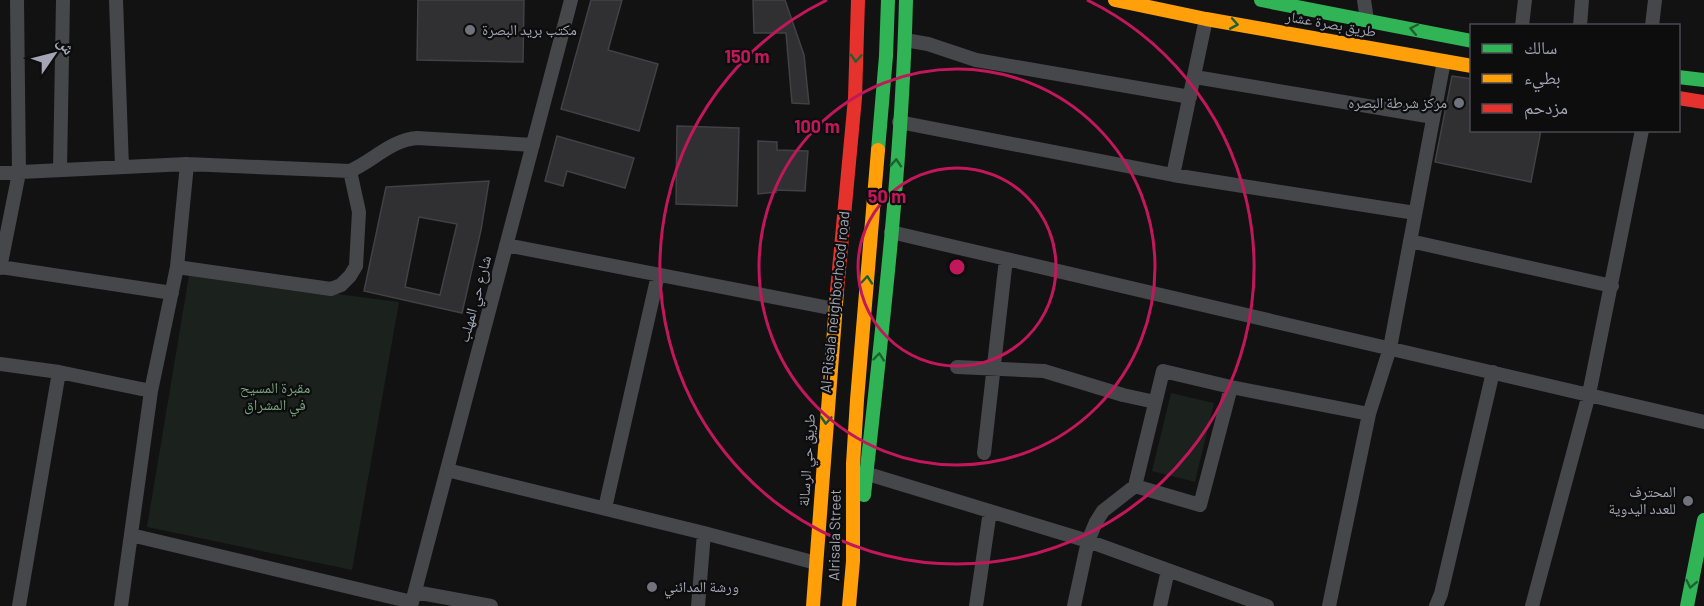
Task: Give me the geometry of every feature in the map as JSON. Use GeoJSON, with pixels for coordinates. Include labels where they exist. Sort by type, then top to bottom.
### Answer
{"type":"FeatureCollection","features":[{"type":"Feature","properties":{"kind":"main road"},"geometry":{"type":"LineString","coordinates":[[849,0],[858,34]]}},
{"type":"Feature","properties":{"kind":"main road","name":"طريق حي الرسالة"},"geometry":{"type":"LineString","coordinates":[[816,563],[858,34],[858,0]]}},
{"type":"Feature","properties":{"kind":"main road","name":"Al-Risala neighborhood road"},"geometry":{"type":"LineString","coordinates":[[853,464],[888,0]]}},
{"type":"Feature","properties":{"kind":"main road","name":"طريق بصرة عشار"},"geometry":{"type":"LineString","coordinates":[[1115,0],[1470,66]]}},
{"type":"Feature","properties":{"kind":"main road"},"geometry":{"type":"LineString","coordinates":[[1261,0],[1470,41]]}},
{"type":"Feature","properties":{"kind":"main road"},"geometry":{"type":"LineString","coordinates":[[853,561],[868,474],[891,232],[905,40],[913,2]]}},
{"type":"Feature","properties":{"kind":"main road","name":"Al-Risala neighborhood road"},"geometry":{"type":"LineString","coordinates":[[848,348],[869,76]]}},
{"type":"Feature","properties":{"kind":"main road"},"geometry":{"type":"LineString","coordinates":[[1680,77],[1704,80]]}},
{"type":"Feature","properties":{"kind":"main road"},"geometry":{"type":"LineString","coordinates":[[1680,98],[1704,102]]}},
{"type":"Feature","properties":{"kind":"main road","name":"Al-Risala neighborhood road"},"geometry":{"type":"LineString","coordinates":[[813,606],[816,563],[832,474],[845,371]]}},
{"type":"Feature","properties":{"kind":"main road","name":"Alrisala Street"},"geometry":{"type":"LineString","coordinates":[[849,606],[853,561],[853,464]]}},
{"type":"Feature","properties":{"kind":"main road"},"geometry":{"type":"LineString","coordinates":[[1687,606],[1704,520]]}},
{"type":"Feature","properties":{"kind":"street"},"geometry":{"type":"LineString","coordinates":[[17,0],[20,172],[0,268],[171,293]]}},
{"type":"Feature","properties":{"kind":"street"},"geometry":{"type":"LineString","coordinates":[[60,170],[63,0]]}},
{"type":"Feature","properties":{"kind":"street"},"geometry":{"type":"LineString","coordinates":[[116,0],[122,167]]}},
{"type":"Feature","properties":{"kind":"street","name":"شارع حي المهلب"},"geometry":{"type":"LineString","coordinates":[[413,600],[571,0]]}},
{"type":"Feature","properties":{"kind":"street"},"geometry":{"type":"LineString","coordinates":[[1364,0],[1367,20]]}},
{"type":"Feature","properties":{"kind":"street"},"geometry":{"type":"LineString","coordinates":[[1522,24],[1525,0]]}},
{"type":"Feature","properties":{"kind":"street"},"geometry":{"type":"LineString","coordinates":[[1580,24],[1582,0]]}},
{"type":"Feature","properties":{"kind":"street"},"geometry":{"type":"LineString","coordinates":[[1652,24],[1654,0]]}},
{"type":"Feature","properties":{"kind":"street"},"geometry":{"type":"LineString","coordinates":[[1173,175],[1206,18]]}},
{"type":"Feature","properties":{"kind":"street"},"geometry":{"type":"LineString","coordinates":[[905,40],[928,44],[976,60],[1190,96]]}},
{"type":"Feature","properties":{"kind":"street"},"geometry":{"type":"LineString","coordinates":[[1329,606],[1368,414],[1390,348],[1444,61]]}},
{"type":"Feature","properties":{"kind":"street"},"geometry":{"type":"LineString","coordinates":[[1195,77],[1433,117]]}},
{"type":"Feature","properties":{"kind":"street"},"geometry":{"type":"LineString","coordinates":[[899,122],[1173,175],[1415,213]]}},
{"type":"Feature","properties":{"kind":"street"},"geometry":{"type":"LineString","coordinates":[[1532,606],[1589,394],[1642,132]]}},
{"type":"Feature","properties":{"kind":"street"},"geometry":{"type":"LineString","coordinates":[[0,173],[187,164],[350,171],[367,164],[404,139],[532,145]]}},
{"type":"Feature","properties":{"kind":"street"},"geometry":{"type":"LineString","coordinates":[[121,606],[151,391],[177,267],[187,164]]}},
{"type":"Feature","properties":{"kind":"street"},"geometry":{"type":"LineString","coordinates":[[177,267],[331,289],[341,285],[356,266],[359,212],[350,171]]}},
{"type":"Feature","properties":{"kind":"street"},"geometry":{"type":"LineString","coordinates":[[891,232],[1704,422]]}},
{"type":"Feature","properties":{"kind":"street"},"geometry":{"type":"LineString","coordinates":[[1410,241],[1612,286]]}},
{"type":"Feature","properties":{"kind":"street"},"geometry":{"type":"LineString","coordinates":[[506,245],[835,309]]}},
{"type":"Feature","properties":{"kind":"street"},"geometry":{"type":"LineString","coordinates":[[984,453],[1006,259]]}},
{"type":"Feature","properties":{"kind":"street"},"geometry":{"type":"LineString","coordinates":[[605,508],[658,275]]}},
{"type":"Feature","properties":{"kind":"street"},"geometry":{"type":"LineString","coordinates":[[0,364],[60,372],[151,391]]}},
{"type":"Feature","properties":{"kind":"street"},"geometry":{"type":"LineString","coordinates":[[957,367],[1044,371],[1122,395],[1155,402]]}},
{"type":"Feature","properties":{"kind":"street"},"geometry":{"type":"LineString","coordinates":[[1074,606],[1088,541],[1096,522],[1103,511],[1135,486],[1162,371],[1368,414]]}},
{"type":"Feature","properties":{"kind":"street"},"geometry":{"type":"LineString","coordinates":[[19,606],[60,372]]}},
{"type":"Feature","properties":{"kind":"street"},"geometry":{"type":"LineString","coordinates":[[1436,606],[1441,594],[1493,372]]}},
{"type":"Feature","properties":{"kind":"street"},"geometry":{"type":"LineString","coordinates":[[1135,486],[1200,505],[1231,387]]}},
{"type":"Feature","properties":{"kind":"street"},"geometry":{"type":"LineString","coordinates":[[447,470],[705,533],[816,563]]}},
{"type":"Feature","properties":{"kind":"street"},"geometry":{"type":"LineString","coordinates":[[868,474],[1088,541],[1267,606]]}},
{"type":"Feature","properties":{"kind":"street"},"geometry":{"type":"LineString","coordinates":[[976,606],[990,511]]}},
{"type":"Feature","properties":{"kind":"street"},"geometry":{"type":"LineString","coordinates":[[698,606],[705,533]]}},
{"type":"Feature","properties":{"kind":"street"},"geometry":{"type":"LineString","coordinates":[[130,535],[413,600],[491,606]]}},
{"type":"Feature","properties":{"kind":"street"},"geometry":{"type":"LineString","coordinates":[[1160,606],[1168,570]]}},
{"type":"Feature","properties":{"kind":"green space","name":"مقبرة المسيح في المشراق"},"geometry":{"type":"Polygon","coordinates":[[[189,275],[399,302],[352,570],[147,527],[189,275]]]}},
{"type":"Feature","properties":{"kind":"green space"},"geometry":{"type":"Polygon","coordinates":[[[1171,393],[1214,403],[1195,482],[1152,471],[1171,393]]]}},
{"type":"Feature","properties":{"kind":"building","name":"مكتب بريد البصرة"},"geometry":{"type":"Polygon","coordinates":[[[418,0],[524,0],[523,62],[417,60],[418,0]]]}},
{"type":"Feature","properties":{"kind":"building"},"geometry":{"type":"Polygon","coordinates":[[[591,0],[622,0],[608,50],[658,64],[639,131],[561,109],[591,0]]]}},
{"type":"Feature","properties":{"kind":"building"},"geometry":{"type":"Polygon","coordinates":[[[753,0],[785,0],[804,55],[809,104],[792,103],[786,33],[754,33],[753,0]]]}},
{"type":"Feature","properties":{"kind":"building","name":"مركز شرطة البصره"},"geometry":{"type":"Polygon","coordinates":[[[1452,76],[1470,79],[1470,132],[1541,132],[1531,182],[1435,162],[1452,76]]]}},
{"type":"Feature","properties":{"kind":"building"},"geometry":{"type":"Polygon","coordinates":[[[677,126],[739,128],[737,206],[676,204],[677,126]]]}},
{"type":"Feature","properties":{"kind":"building"},"geometry":{"type":"Polygon","coordinates":[[[557,136],[634,158],[625,188],[567,171],[563,186],[545,181],[557,136]]]}},
{"type":"Feature","properties":{"kind":"building"},"geometry":{"type":"Polygon","coordinates":[[[758,141],[777,142],[777,150],[808,151],[805,191],[776,190],[776,192],[758,194],[758,141]]]}},
{"type":"Feature","properties":{"kind":"building"},"geometry":{"type":"Polygon","coordinates":[[[489,181],[481,230],[462,313],[364,291],[386,187],[489,181]],[[419,217],[405,287],[440,295],[457,224],[419,217]]]}},
{"type":"Feature","properties":{"kind":"traffic: fast"},"geometry":{"type":"LineString","coordinates":[[878,150],[888,0]]}},
{"type":"Feature","properties":{"kind":"traffic: fast"},"geometry":{"type":"LineString","coordinates":[[864,495],[896,186],[906,0]]}},
{"type":"Feature","properties":{"kind":"traffic: fast"},"geometry":{"type":"LineString","coordinates":[[1261,0],[1470,41]]}},
{"type":"Feature","properties":{"kind":"traffic: fast"},"geometry":{"type":"LineString","coordinates":[[1680,77],[1704,80]]}},
{"type":"Feature","properties":{"kind":"traffic: fast"},"geometry":{"type":"LineString","coordinates":[[1687,606],[1704,520]]}},
{"type":"Feature","properties":{"kind":"traffic: slow"},"geometry":{"type":"LineString","coordinates":[[1115,0],[1206,19],[1470,66]]}},
{"type":"Feature","properties":{"kind":"traffic: slow"},"geometry":{"type":"LineString","coordinates":[[849,606],[853,561],[853,464],[857,400],[878,150]]}},
{"type":"Feature","properties":{"kind":"traffic: slow"},"geometry":{"type":"LineString","coordinates":[[813,606],[837,291]]}},
{"type":"Feature","properties":{"kind":"traffic: jam"},"geometry":{"type":"LineString","coordinates":[[837,291],[855,98],[858,0]]}},
{"type":"Feature","properties":{"kind":"traffic: jam"},"geometry":{"type":"LineString","coordinates":[[1680,98],[1704,102]]}},
{"type":"Feature","properties":{"kind":"place","name":"مكتب بريد البصرة"},"geometry":{"type":"Point","coordinates":[470,30]}},
{"type":"Feature","properties":{"kind":"place","name":"مركز شرطة البصره"},"geometry":{"type":"Point","coordinates":[1459,103]}},
{"type":"Feature","properties":{"kind":"place","name":"المحترف للعدد اليدوية"},"geometry":{"type":"Point","coordinates":[1688,501]}},
{"type":"Feature","properties":{"kind":"place","name":"ورشة المدائني"},"geometry":{"type":"Point","coordinates":[652,587]}}]}
